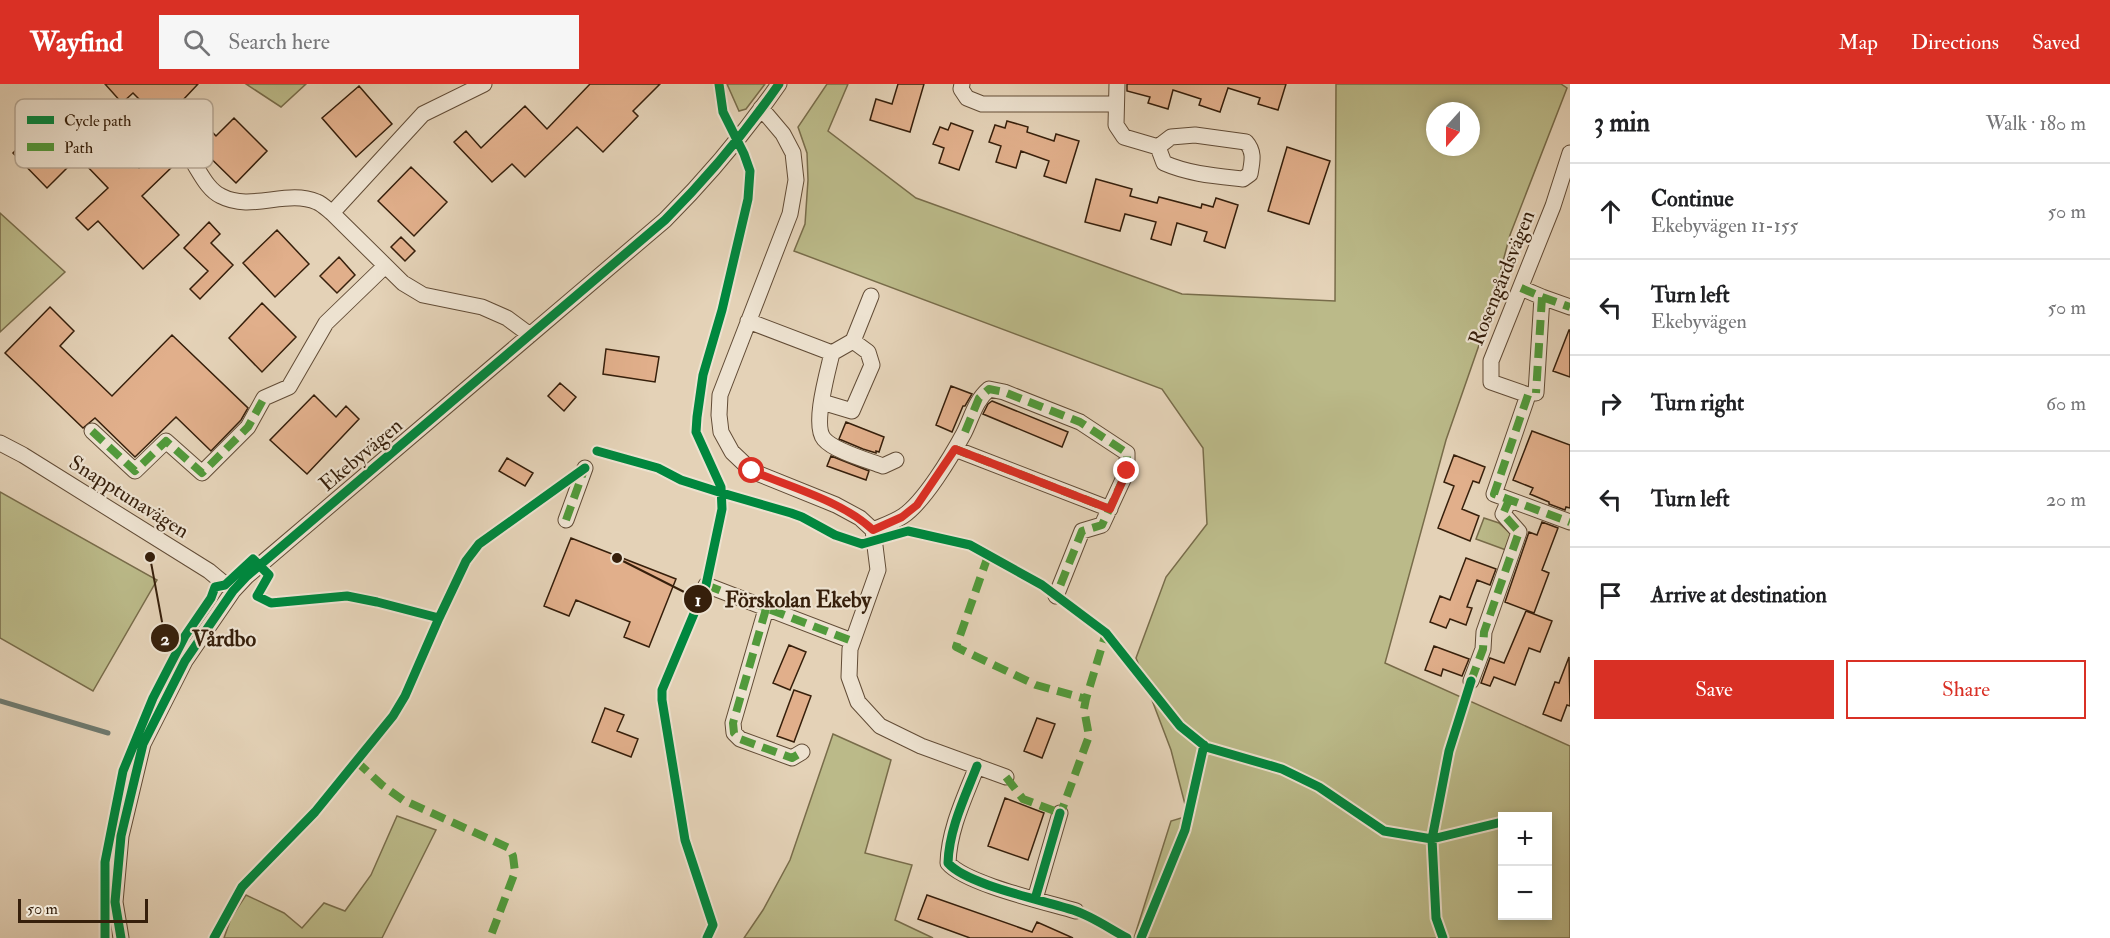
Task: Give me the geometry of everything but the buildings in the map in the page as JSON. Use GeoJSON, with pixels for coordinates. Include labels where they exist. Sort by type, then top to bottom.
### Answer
{"type":"FeatureCollection","features":[{"type":"Feature","properties":{"kind":"street"},"geometry":{"type":"LineString","coordinates":[[332,213],[423,114],[484,84]]}},
{"type":"Feature","properties":{"kind":"street","name":"Ekebyvägen"},"geometry":{"type":"LineString","coordinates":[[120,938],[115,902],[121,836],[143,744],[185,661],[233,591],[247,576],[665,220],[703,182],[779,84]]}},
{"type":"Feature","properties":{"kind":"street"},"geometry":{"type":"LineString","coordinates":[[962,84],[961,89],[967,98],[982,104],[1116,104]]}},
{"type":"Feature","properties":{"kind":"street"},"geometry":{"type":"LineString","coordinates":[[1117,84],[1116,125],[1124,137],[1158,147]]}},
{"type":"Feature","properties":{"kind":"street"},"geometry":{"type":"LineString","coordinates":[[762,108],[783,134],[793,153],[796,180],[790,214],[720,395],[721,432],[732,452],[752,471],[836,505],[860,518],[873,530],[878,570],[852,641],[849,677],[858,702],[880,726],[921,746],[1006,777]]}},
{"type":"Feature","properties":{"kind":"street"},"geometry":{"type":"LineString","coordinates":[[1195,135],[1241,141],[1249,145],[1252,152],[1250,174],[1243,179],[1181,171],[1164,163],[1158,147],[1171,137],[1195,135]]}},
{"type":"Feature","properties":{"kind":"street","name":"Rosengårdsvägen"},"geometry":{"type":"LineString","coordinates":[[1532,394],[1491,382],[1491,361],[1553,206],[1570,153]]}},
{"type":"Feature","properties":{"kind":"street"},"geometry":{"type":"LineString","coordinates":[[198,168],[219,196],[233,201],[253,202],[296,198],[316,202],[332,213],[403,283],[423,296],[482,307],[507,318],[530,335]]}},
{"type":"Feature","properties":{"kind":"street"},"geometry":{"type":"LineString","coordinates":[[92,431],[135,471],[166,441],[202,473],[248,427],[264,398],[290,387],[326,323],[385,266]]}},
{"type":"Feature","properties":{"kind":"street"},"geometry":{"type":"LineString","coordinates":[[1521,288],[1570,307]]}},
{"type":"Feature","properties":{"kind":"street"},"geometry":{"type":"LineString","coordinates":[[871,296],[853,341],[832,353],[819,430],[827,442],[883,466],[896,460]]}},
{"type":"Feature","properties":{"kind":"street"},"geometry":{"type":"LineString","coordinates":[[1542,297],[1532,394],[1494,494],[1570,522]]}},
{"type":"Feature","properties":{"kind":"street"},"geometry":{"type":"LineString","coordinates":[[748,321],[832,353]]}},
{"type":"Feature","properties":{"kind":"street"},"geometry":{"type":"LineString","coordinates":[[822,402],[852,411],[872,365],[868,352],[853,341]]}},
{"type":"Feature","properties":{"kind":"street"},"geometry":{"type":"LineString","coordinates":[[873,530],[902,517],[917,505],[955,449],[979,398],[989,389],[1004,392],[1080,422],[1127,453],[1127,471],[1110,509],[1102,525],[1082,531],[1056,596]]}},
{"type":"Feature","properties":{"kind":"street","name":"Snapptunavägen"},"geometry":{"type":"LineString","coordinates":[[0,443],[198,565],[233,591]]}},
{"type":"Feature","properties":{"kind":"street"},"geometry":{"type":"LineString","coordinates":[[955,449],[1110,509]]}},
{"type":"Feature","properties":{"kind":"street"},"geometry":{"type":"LineString","coordinates":[[566,520],[585,468]]}},
{"type":"Feature","properties":{"kind":"street"},"geometry":{"type":"LineString","coordinates":[[1471,681],[1483,649],[1484,632],[1519,532],[1503,514],[1509,500]]}},
{"type":"Feature","properties":{"kind":"street"},"geometry":{"type":"LineString","coordinates":[[706,585],[852,641]]}},
{"type":"Feature","properties":{"kind":"street"},"geometry":{"type":"LineString","coordinates":[[766,609],[733,723],[734,733],[740,739],[792,758],[802,752]]}},
{"type":"Feature","properties":{"kind":"street"},"geometry":{"type":"LineString","coordinates":[[977,766],[957,816],[948,851],[948,862],[955,871],[1017,894],[1076,911]]}},
{"type":"Feature","properties":{"kind":"street"},"geometry":{"type":"LineString","coordinates":[[1035,899],[1060,813]]}},
{"type":"Feature","properties":{"kind":"shaded area"},"geometry":{"type":"Polygon","coordinates":[[[246,84],[306,84],[281,107],[246,84]]]}},
{"type":"Feature","properties":{"kind":"shaded area"},"geometry":{"type":"Polygon","coordinates":[[[727,84],[765,84],[746,109],[739,111],[727,84]]]}},
{"type":"Feature","properties":{"kind":"shaded area"},"geometry":{"type":"Polygon","coordinates":[[[827,84],[848,84],[828,131],[916,198],[1182,294],[1335,301],[1336,84],[1561,84],[1567,88],[1510,235],[1486,325],[1446,440],[1385,663],[1570,746],[1570,938],[1134,938],[1171,821],[1188,816],[1171,750],[1136,658],[1166,577],[1207,524],[1203,448],[1162,389],[794,251],[805,224],[807,153],[798,127],[827,84]]]}},
{"type":"Feature","properties":{"kind":"shaded area"},"geometry":{"type":"Polygon","coordinates":[[[0,213],[65,272],[0,332],[0,213]]]}},
{"type":"Feature","properties":{"kind":"shaded area"},"geometry":{"type":"Polygon","coordinates":[[[0,492],[157,580],[93,691],[0,638],[0,492]]]}},
{"type":"Feature","properties":{"kind":"shaded area"},"geometry":{"type":"Polygon","coordinates":[[[1484,518],[1499,523],[1512,535],[1506,550],[1476,539],[1484,518]]]}},
{"type":"Feature","properties":{"kind":"shaded area"},"geometry":{"type":"Polygon","coordinates":[[[833,734],[891,760],[865,853],[912,865],[895,920],[933,938],[744,938],[763,910],[790,860],[833,734]]]}},
{"type":"Feature","properties":{"kind":"shaded area"},"geometry":{"type":"Polygon","coordinates":[[[397,816],[436,830],[382,938],[224,938],[231,918],[246,895],[284,913],[302,928],[324,903],[345,911],[371,875],[397,816]]]}},
{"type":"Feature","properties":{"kind":"waterway"},"geometry":{"type":"LineString","coordinates":[[0,701],[108,733]]}},
{"type":"Feature","properties":{"kind":"marked path"},"geometry":{"type":"LineString","coordinates":[[1521,288],[1542,297],[1536,393]]}},
{"type":"Feature","properties":{"kind":"marked path"},"geometry":{"type":"LineString","coordinates":[[1542,297],[1570,307]]}},
{"type":"Feature","properties":{"kind":"marked path"},"geometry":{"type":"LineString","coordinates":[[965,432],[979,398],[989,389],[1004,392],[1080,422],[1127,453],[1127,471],[1102,525],[1082,531],[1056,596]]}},
{"type":"Feature","properties":{"kind":"marked path"},"geometry":{"type":"LineString","coordinates":[[1528,395],[1494,494],[1570,522]]}},
{"type":"Feature","properties":{"kind":"marked path"},"geometry":{"type":"LineString","coordinates":[[92,431],[135,471],[166,441],[202,473],[248,427],[264,398]]}},
{"type":"Feature","properties":{"kind":"marked path"},"geometry":{"type":"LineString","coordinates":[[955,449],[1110,509]]}},
{"type":"Feature","properties":{"kind":"marked path"},"geometry":{"type":"LineString","coordinates":[[566,520],[584,470]]}},
{"type":"Feature","properties":{"kind":"marked path"},"geometry":{"type":"LineString","coordinates":[[1471,681],[1483,649],[1484,632],[1519,532],[1503,514],[1509,500]]}},
{"type":"Feature","properties":{"kind":"marked path"},"geometry":{"type":"LineString","coordinates":[[988,556],[956,647],[1036,685],[1086,699]]}},
{"type":"Feature","properties":{"kind":"marked path"},"geometry":{"type":"LineString","coordinates":[[706,585],[852,641]]}},
{"type":"Feature","properties":{"kind":"marked path"},"geometry":{"type":"LineString","coordinates":[[766,609],[733,723],[734,733],[740,739],[792,758],[802,752]]}},
{"type":"Feature","properties":{"kind":"marked path"},"geometry":{"type":"LineString","coordinates":[[1059,818],[1089,736],[1084,709],[1106,633]]}},
{"type":"Feature","properties":{"kind":"marked path"},"geometry":{"type":"LineString","coordinates":[[356,761],[382,785],[403,800],[509,848],[513,856],[515,872],[490,938]]}},
{"type":"Feature","properties":{"kind":"marked path"},"geometry":{"type":"LineString","coordinates":[[1006,777],[1023,799],[1060,813]]}},
{"type":"Feature","properties":{"kind":"cycle path"},"geometry":{"type":"LineString","coordinates":[[707,938],[713,925],[685,840],[662,690],[706,585],[722,509],[721,487],[696,432],[697,417],[703,375],[722,310],[748,199],[750,171],[723,112],[719,84]]}},
{"type":"Feature","properties":{"kind":"cycle path"},"geometry":{"type":"LineString","coordinates":[[121,938],[115,902],[121,836],[143,744],[185,661],[233,591],[247,576],[665,220],[725,155],[779,84]]}},
{"type":"Feature","properties":{"kind":"cycle path"},"geometry":{"type":"LineString","coordinates":[[597,451],[658,468],[681,480],[791,513],[835,535],[862,544],[908,531],[970,545],[1042,585],[1106,633],[1180,726],[1206,747],[1282,769],[1319,787],[1384,831],[1432,839],[1498,823]]}},
{"type":"Feature","properties":{"kind":"cycle path"},"geometry":{"type":"LineString","coordinates":[[105,938],[105,862],[123,771],[153,698],[185,636],[211,598],[215,587],[225,585],[253,559],[269,575],[257,596],[271,603],[347,596],[439,618],[466,561],[479,544],[585,468]]}},
{"type":"Feature","properties":{"kind":"cycle path"},"geometry":{"type":"LineString","coordinates":[[214,938],[242,887],[315,812],[393,716],[405,696],[439,618]]}},
{"type":"Feature","properties":{"kind":"cycle path"},"geometry":{"type":"LineString","coordinates":[[1443,938],[1436,918],[1432,839],[1449,751],[1471,681]]}},
{"type":"Feature","properties":{"kind":"cycle path"},"geometry":{"type":"LineString","coordinates":[[1141,938],[1185,830],[1204,745]]}},
{"type":"Feature","properties":{"kind":"cycle path"},"geometry":{"type":"LineString","coordinates":[[977,766],[954,826],[948,863],[971,878],[1080,913],[1127,938]]}},
{"type":"Feature","properties":{"kind":"cycle path"},"geometry":{"type":"LineString","coordinates":[[1035,899],[1060,813]]}},
{"type":"Feature","properties":{"kind":"place","name":"Vårdbo"},"geometry":{"type":"Point","coordinates":[150,557]}},
{"type":"Feature","properties":{"kind":"place","name":"Förskolan Ekeby"},"geometry":{"type":"Point","coordinates":[617,558]}},
{"type":"Feature","properties":{"kind":"route"},"geometry":{"type":"LineString","coordinates":[[752,471],[836,505],[860,518],[873,530],[902,517],[917,505],[955,449],[1110,509],[1127,471]]}}]}
